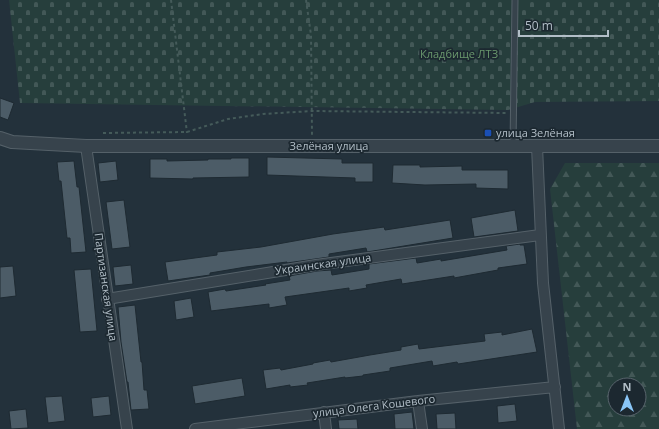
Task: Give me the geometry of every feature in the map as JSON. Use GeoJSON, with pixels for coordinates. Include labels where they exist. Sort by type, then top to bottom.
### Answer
{"type":"FeatureCollection","features":[{"type":"Feature","properties":{"kind":"street","name":"Зелёная улица"},"geometry":{"type":"LineString","coordinates":[[0,138],[12,142],[86,146],[659,146]]}},
{"type":"Feature","properties":{"kind":"street","name":"Партизанская улица"},"geometry":{"type":"LineString","coordinates":[[86,146],[127,429]]}},
{"type":"Feature","properties":{"kind":"street"},"geometry":{"type":"LineString","coordinates":[[537,146],[543,283],[559,429]]}},
{"type":"Feature","properties":{"kind":"street","name":"Украинская улица"},"geometry":{"type":"LineString","coordinates":[[107,298],[316,264],[540,235]]}},
{"type":"Feature","properties":{"kind":"street","name":"улица Олега Кошевого"},"geometry":{"type":"LineString","coordinates":[[195,429],[228,427],[324,412],[418,401],[555,387]]}},
{"type":"Feature","properties":{"kind":"street"},"geometry":{"type":"LineString","coordinates":[[418,401],[422,429]]}},
{"type":"Feature","properties":{"kind":"street"},"geometry":{"type":"LineString","coordinates":[[324,412],[326,429]]}},
{"type":"Feature","properties":{"kind":"lane"},"geometry":{"type":"LineString","coordinates":[[513,146],[515,0]]}},
{"type":"Feature","properties":{"kind":"path"},"geometry":{"type":"LineString","coordinates":[[171,0],[189,146]]}},
{"type":"Feature","properties":{"kind":"path"},"geometry":{"type":"LineString","coordinates":[[306,0],[311,35],[312,146]]}},
{"type":"Feature","properties":{"kind":"path"},"geometry":{"type":"LineString","coordinates":[[99,133],[187,132],[228,119],[263,114],[312,111],[513,113]]}},
{"type":"Feature","properties":{"kind":"green space","name":"Кладбище ЛТЗ"},"geometry":{"type":"Polygon","coordinates":[[[9,0],[659,0],[659,101],[535,102],[508,110],[20,103],[9,0]]]}},
{"type":"Feature","properties":{"kind":"green space"},"geometry":{"type":"Polygon","coordinates":[[[565,163],[659,163],[659,429],[577,429],[550,189],[565,163]]]}},
{"type":"Feature","properties":{"kind":"building"},"geometry":{"type":"Polygon","coordinates":[[[0,98],[14,103],[8,120],[0,117],[0,98]]]}},
{"type":"Feature","properties":{"kind":"building"},"geometry":{"type":"Polygon","coordinates":[[[267,157],[342,159],[342,163],[373,163],[373,182],[355,182],[355,178],[267,175],[267,157]]]}},
{"type":"Feature","properties":{"kind":"building"},"geometry":{"type":"Polygon","coordinates":[[[249,158],[249,177],[193,179],[150,178],[150,159],[167,159],[167,161],[249,158]]]}},
{"type":"Feature","properties":{"kind":"building"},"geometry":{"type":"Polygon","coordinates":[[[74,161],[77,187],[79,187],[86,252],[71,253],[70,238],[67,238],[61,181],[59,181],[57,162],[74,161]]]}},
{"type":"Feature","properties":{"kind":"building"},"geometry":{"type":"Polygon","coordinates":[[[116,161],[118,180],[100,182],[98,163],[116,161]]]}},
{"type":"Feature","properties":{"kind":"building"},"geometry":{"type":"Polygon","coordinates":[[[393,165],[420,165],[420,167],[462,166],[462,170],[508,170],[508,189],[476,188],[476,184],[425,185],[392,183],[393,165]]]}},
{"type":"Feature","properties":{"kind":"building"},"geometry":{"type":"Polygon","coordinates":[[[124,200],[130,247],[112,249],[106,202],[124,200]]]}},
{"type":"Feature","properties":{"kind":"building"},"geometry":{"type":"Polygon","coordinates":[[[515,210],[518,231],[474,237],[471,218],[515,210]]]}},
{"type":"Feature","properties":{"kind":"building"},"geometry":{"type":"Polygon","coordinates":[[[450,220],[453,238],[367,252],[366,248],[329,254],[329,257],[246,267],[210,273],[210,275],[168,281],[165,262],[217,255],[217,252],[261,247],[333,234],[384,227],[385,230],[450,220]]]}},
{"type":"Feature","properties":{"kind":"building"},"geometry":{"type":"Polygon","coordinates":[[[520,244],[524,245],[527,264],[498,268],[498,270],[454,278],[454,276],[402,284],[401,279],[366,285],[367,288],[349,291],[349,288],[285,297],[287,305],[269,308],[269,304],[211,311],[208,292],[266,285],[265,284],[290,280],[289,276],[317,271],[331,270],[332,275],[369,269],[369,264],[416,258],[417,263],[441,259],[441,261],[507,250],[506,246],[520,244]]]}},
{"type":"Feature","properties":{"kind":"building"},"geometry":{"type":"Polygon","coordinates":[[[131,265],[133,284],[115,286],[113,267],[131,265]]]}},
{"type":"Feature","properties":{"kind":"building"},"geometry":{"type":"Polygon","coordinates":[[[13,266],[16,296],[0,298],[0,267],[13,266]]]}},
{"type":"Feature","properties":{"kind":"building"},"geometry":{"type":"Polygon","coordinates":[[[91,269],[97,331],[80,332],[74,270],[91,269]]]}},
{"type":"Feature","properties":{"kind":"building"},"geometry":{"type":"Polygon","coordinates":[[[191,298],[194,317],[176,320],[174,301],[191,298]]]}},
{"type":"Feature","properties":{"kind":"building"},"geometry":{"type":"Polygon","coordinates":[[[135,305],[144,390],[147,390],[149,409],[131,410],[121,342],[118,307],[135,305]]]}},
{"type":"Feature","properties":{"kind":"building"},"geometry":{"type":"Polygon","coordinates":[[[532,329],[537,352],[458,364],[457,362],[433,366],[432,361],[390,368],[390,371],[363,376],[345,377],[307,383],[308,385],[290,387],[290,385],[266,389],[263,370],[280,368],[281,370],[330,360],[331,362],[401,350],[401,347],[418,344],[419,349],[485,341],[484,334],[502,332],[502,335],[532,329]]]}},
{"type":"Feature","properties":{"kind":"building"},"geometry":{"type":"Polygon","coordinates":[[[242,378],[245,396],[195,404],[192,386],[242,378]]]}},
{"type":"Feature","properties":{"kind":"building"},"geometry":{"type":"Polygon","coordinates":[[[62,396],[65,421],[48,423],[45,397],[62,396]]]}},
{"type":"Feature","properties":{"kind":"building"},"geometry":{"type":"Polygon","coordinates":[[[109,396],[111,415],[93,417],[91,398],[109,396]]]}},
{"type":"Feature","properties":{"kind":"building"},"geometry":{"type":"Polygon","coordinates":[[[515,404],[517,421],[498,423],[497,406],[515,404]]]}},
{"type":"Feature","properties":{"kind":"building"},"geometry":{"type":"Polygon","coordinates":[[[26,409],[28,428],[11,429],[9,411],[26,409]]]}},
{"type":"Feature","properties":{"kind":"building"},"geometry":{"type":"Polygon","coordinates":[[[412,412],[414,429],[395,429],[394,414],[412,412]]]}},
{"type":"Feature","properties":{"kind":"building"},"geometry":{"type":"Polygon","coordinates":[[[455,413],[456,429],[437,429],[436,414],[455,413]]]}},
{"type":"Feature","properties":{"kind":"building"},"geometry":{"type":"Polygon","coordinates":[[[357,419],[358,429],[339,429],[338,420],[357,419]]]}},
{"type":"Feature","properties":{"kind":"place","name":"улица Зелёная"},"geometry":{"type":"Point","coordinates":[488,133]}}]}
